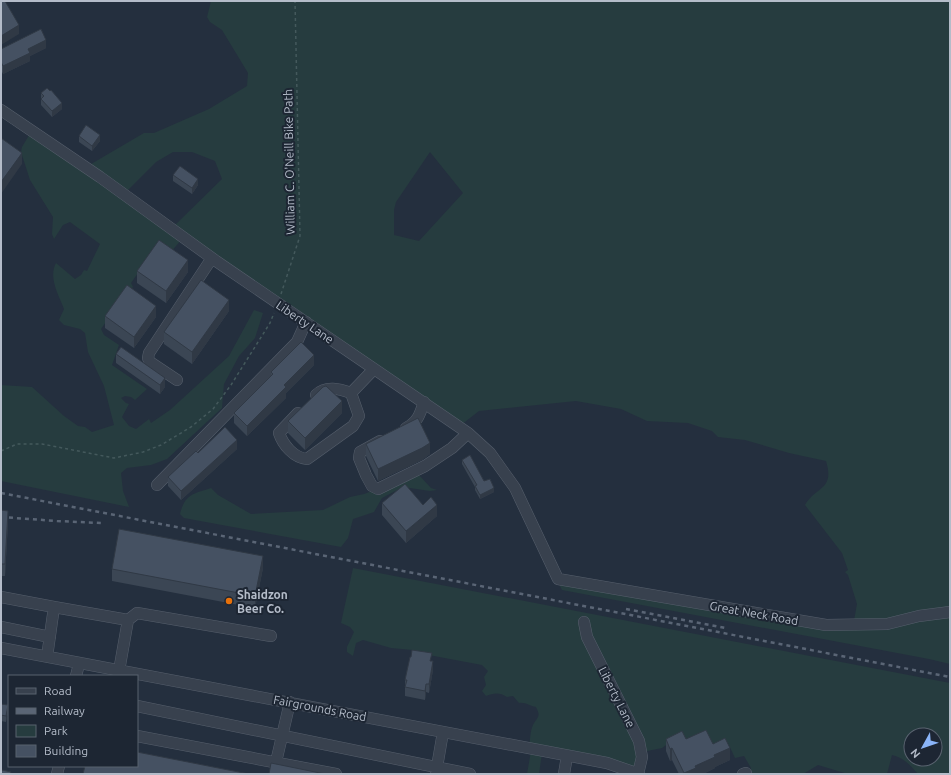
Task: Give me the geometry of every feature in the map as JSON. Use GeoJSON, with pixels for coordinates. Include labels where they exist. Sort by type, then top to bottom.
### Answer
{"type":"FeatureCollection","features":[{"type":"Feature","properties":{"kind":"street","name":"Liberty Lane"},"geometry":{"type":"LineString","coordinates":[[1,110],[100,177],[277,304],[306,322],[468,433],[490,453],[515,488],[558,579]]}},
{"type":"Feature","properties":{"kind":"street"},"geometry":{"type":"LineString","coordinates":[[177,380],[150,362],[148,358],[149,353],[212,258]]}},
{"type":"Feature","properties":{"kind":"street"},"geometry":{"type":"LineString","coordinates":[[157,485],[297,342],[306,322]]}},
{"type":"Feature","properties":{"kind":"street"},"geometry":{"type":"LineString","coordinates":[[351,393],[374,369]]}},
{"type":"Feature","properties":{"kind":"street"},"geometry":{"type":"LineString","coordinates":[[336,387],[351,393],[359,416],[353,426],[307,459],[299,458],[282,442],[279,433],[319,392],[336,387]]}},
{"type":"Feature","properties":{"kind":"street"},"geometry":{"type":"LineString","coordinates":[[424,402],[418,419],[414,424],[365,448],[360,452],[359,458],[372,486],[378,489],[426,466],[452,448],[468,433]]}},
{"type":"Feature","properties":{"kind":"street","name":"Great Neck Road"},"geometry":{"type":"LineString","coordinates":[[558,579],[826,625],[887,624],[919,616],[950,612]]}},
{"type":"Feature","properties":{"kind":"street"},"geometry":{"type":"LineString","coordinates":[[1,597],[128,620]]}},
{"type":"Feature","properties":{"kind":"street"},"geometry":{"type":"LineString","coordinates":[[47,657],[54,606]]}},
{"type":"Feature","properties":{"kind":"street"},"geometry":{"type":"LineString","coordinates":[[120,671],[128,620],[136,613],[271,636]]}},
{"type":"Feature","properties":{"kind":"street","name":"Liberty Lane"},"geometry":{"type":"LineString","coordinates":[[584,622],[587,637],[639,741],[642,757],[638,774]]}},
{"type":"Feature","properties":{"kind":"street"},"geometry":{"type":"LineString","coordinates":[[1,627],[50,636]]}},
{"type":"Feature","properties":{"kind":"street","name":"Fairgrounds Road"},"geometry":{"type":"LineString","coordinates":[[1,648],[607,763],[638,774]]}},
{"type":"Feature","properties":{"kind":"street"},"geometry":{"type":"LineString","coordinates":[[76,675],[79,664]]}},
{"type":"Feature","properties":{"kind":"street"},"geometry":{"type":"LineString","coordinates":[[276,762],[290,702]]}},
{"type":"Feature","properties":{"kind":"street"},"geometry":{"type":"LineString","coordinates":[[138,706],[282,736],[436,771],[465,774]]}},
{"type":"Feature","properties":{"kind":"street"},"geometry":{"type":"LineString","coordinates":[[436,771],[443,732]]}},
{"type":"Feature","properties":{"kind":"street"},"geometry":{"type":"LineString","coordinates":[[138,736],[336,774]]}},
{"type":"Feature","properties":{"kind":"street"},"geometry":{"type":"LineString","coordinates":[[564,774],[567,756]]}},
{"type":"Feature","properties":{"kind":"path","name":"William C. O'Neill Bike Path"},"geometry":{"type":"LineString","coordinates":[[1,451],[17,444],[42,444],[114,458],[143,452],[161,444],[191,427],[213,409],[231,385],[270,323],[300,236],[295,1]]}},
{"type":"Feature","properties":{"kind":"green space"},"geometry":{"type":"Polygon","coordinates":[[[211,1],[950,1],[950,664],[562,590],[559,584],[853,626],[857,604],[848,575],[845,572],[848,570],[842,553],[805,505],[809,499],[826,483],[828,470],[826,461],[789,453],[745,440],[718,437],[712,431],[688,423],[647,421],[621,409],[576,401],[479,411],[461,425],[182,239],[170,253],[155,249],[131,283],[133,287],[125,295],[101,329],[104,335],[119,345],[112,365],[147,389],[135,400],[131,397],[125,396],[121,398],[129,404],[122,417],[129,426],[136,429],[149,419],[151,423],[170,410],[229,356],[254,310],[263,313],[255,338],[239,356],[224,384],[222,408],[167,459],[151,465],[127,468],[121,473],[123,491],[129,507],[1,481],[1,385],[32,387],[64,416],[78,426],[85,427],[92,432],[114,425],[104,386],[88,352],[85,333],[80,329],[64,325],[59,320],[64,309],[55,286],[53,275],[56,263],[75,279],[81,275],[84,270],[87,271],[100,244],[70,222],[63,225],[54,239],[52,234],[53,217],[30,180],[21,152],[22,147],[31,132],[86,167],[144,133],[154,133],[209,109],[247,86],[248,73],[222,30],[210,22],[207,17],[211,1]],[[173,152],[156,162],[124,194],[171,229],[222,179],[215,161],[192,152],[173,152]],[[430,152],[396,202],[394,210],[394,235],[419,241],[463,193],[430,152]]]}},
{"type":"Feature","properties":{"kind":"green space"},"geometry":{"type":"Polygon","coordinates":[[[418,474],[431,488],[437,490],[430,491],[403,487],[382,498],[374,512],[353,519],[348,538],[341,547],[184,518],[180,514],[184,502],[187,499],[195,494],[211,488],[218,495],[251,514],[323,510],[350,497],[364,494],[418,474]]]}},
{"type":"Feature","properties":{"kind":"green space"},"geometry":{"type":"Polygon","coordinates":[[[353,568],[950,683],[950,774],[918,774],[911,767],[943,767],[943,727],[903,727],[903,760],[892,755],[887,774],[848,774],[818,765],[803,774],[749,774],[751,768],[744,756],[735,758],[728,743],[711,750],[688,744],[679,736],[662,748],[642,752],[639,770],[542,753],[539,774],[527,774],[531,751],[529,749],[531,730],[539,715],[536,707],[519,703],[513,696],[507,697],[502,694],[491,694],[486,696],[482,691],[486,685],[484,677],[488,671],[482,665],[418,653],[413,650],[391,648],[363,640],[356,643],[353,656],[347,652],[347,647],[354,632],[350,627],[341,623],[353,568]]]}},
{"type":"Feature","properties":{"kind":"building"},"geometry":{"type":"Polygon","coordinates":[[[1,1],[5,1],[19,25],[1,36],[1,1]]]}},
{"type":"Feature","properties":{"kind":"building"},"geometry":{"type":"Polygon","coordinates":[[[41,29],[46,40],[28,49],[30,53],[3,66],[1,62],[1,49],[41,29]]]}},
{"type":"Feature","properties":{"kind":"building"},"geometry":{"type":"Polygon","coordinates":[[[47,88],[50,91],[51,90],[62,103],[52,111],[41,99],[44,96],[41,93],[47,88]]]}},
{"type":"Feature","properties":{"kind":"building"},"geometry":{"type":"Polygon","coordinates":[[[86,125],[100,135],[92,146],[79,136],[86,125]]]}},
{"type":"Feature","properties":{"kind":"building"},"geometry":{"type":"Polygon","coordinates":[[[1,138],[22,153],[1,182],[1,138]]]}},
{"type":"Feature","properties":{"kind":"building"},"geometry":{"type":"Polygon","coordinates":[[[180,166],[198,179],[192,188],[173,175],[180,166]]]}},
{"type":"Feature","properties":{"kind":"building"},"geometry":{"type":"Polygon","coordinates":[[[159,240],[188,260],[166,291],[137,271],[159,240]]]}},
{"type":"Feature","properties":{"kind":"building"},"geometry":{"type":"Polygon","coordinates":[[[201,280],[229,300],[192,352],[164,332],[201,280]]]}},
{"type":"Feature","properties":{"kind":"building"},"geometry":{"type":"Polygon","coordinates":[[[127,285],[156,306],[134,337],[105,316],[127,285]]]}},
{"type":"Feature","properties":{"kind":"building"},"geometry":{"type":"Polygon","coordinates":[[[301,342],[314,355],[284,385],[286,387],[247,426],[234,413],[273,374],[271,372],[301,342]]]}},
{"type":"Feature","properties":{"kind":"building"},"geometry":{"type":"Polygon","coordinates":[[[121,347],[165,378],[160,385],[116,354],[121,347]]]}},
{"type":"Feature","properties":{"kind":"building"},"geometry":{"type":"Polygon","coordinates":[[[326,386],[342,401],[305,438],[288,421],[323,387],[326,386]]]}},
{"type":"Feature","properties":{"kind":"building"},"geometry":{"type":"Polygon","coordinates":[[[418,418],[430,443],[378,469],[366,444],[418,418]]]}},
{"type":"Feature","properties":{"kind":"building"},"geometry":{"type":"Polygon","coordinates":[[[225,427],[237,440],[181,491],[168,477],[196,451],[198,453],[225,427]]]}},
{"type":"Feature","properties":{"kind":"building"},"geometry":{"type":"Polygon","coordinates":[[[470,455],[484,481],[490,479],[494,488],[480,495],[475,486],[477,485],[462,460],[470,455]]]}},
{"type":"Feature","properties":{"kind":"building"},"geometry":{"type":"Polygon","coordinates":[[[405,484],[423,505],[431,497],[437,505],[406,531],[382,503],[405,484]]]}},
{"type":"Feature","properties":{"kind":"building"},"geometry":{"type":"Polygon","coordinates":[[[1,510],[8,511],[5,564],[1,564],[1,510]]]}},
{"type":"Feature","properties":{"kind":"building"},"geometry":{"type":"Polygon","coordinates":[[[119,529],[263,556],[255,596],[112,569],[119,529]]]}},
{"type":"Feature","properties":{"kind":"building"},"geometry":{"type":"Polygon","coordinates":[[[412,650],[432,653],[430,661],[433,661],[429,684],[426,684],[425,691],[405,687],[407,680],[405,680],[412,650]]]}},
{"type":"Feature","properties":{"kind":"building"},"geometry":{"type":"Polygon","coordinates":[[[1,704],[8,705],[6,716],[1,715],[1,704]]]}},
{"type":"Feature","properties":{"kind":"building"},"geometry":{"type":"Polygon","coordinates":[[[706,730],[713,744],[725,738],[730,748],[714,755],[715,757],[684,773],[666,739],[682,731],[686,739],[706,730]]]}},
{"type":"Feature","properties":{"kind":"building"},"geometry":{"type":"Polygon","coordinates":[[[138,752],[249,774],[83,774],[85,767],[138,767],[138,752]]]}},
{"type":"Feature","properties":{"kind":"building"},"geometry":{"type":"Polygon","coordinates":[[[271,763],[325,774],[269,774],[271,763]]]}},
{"type":"Feature","properties":{"kind":"building"},"geometry":{"type":"Polygon","coordinates":[[[2,770],[11,772],[10,774],[1,774],[2,770]]]}},
{"type":"Feature","properties":{"kind":"railway"},"geometry":{"type":"LineString","coordinates":[[1,493],[950,677]]}},
{"type":"Feature","properties":{"kind":"railway"},"geometry":{"type":"LineString","coordinates":[[1,517],[101,523]]}},
{"type":"Feature","properties":{"kind":"railway"},"geometry":{"type":"LineString","coordinates":[[626,609],[726,628]]}},
{"type":"Feature","properties":{"kind":"place","name":"Shaidzon Beer Co."},"geometry":{"type":"Point","coordinates":[229,601]}}]}
